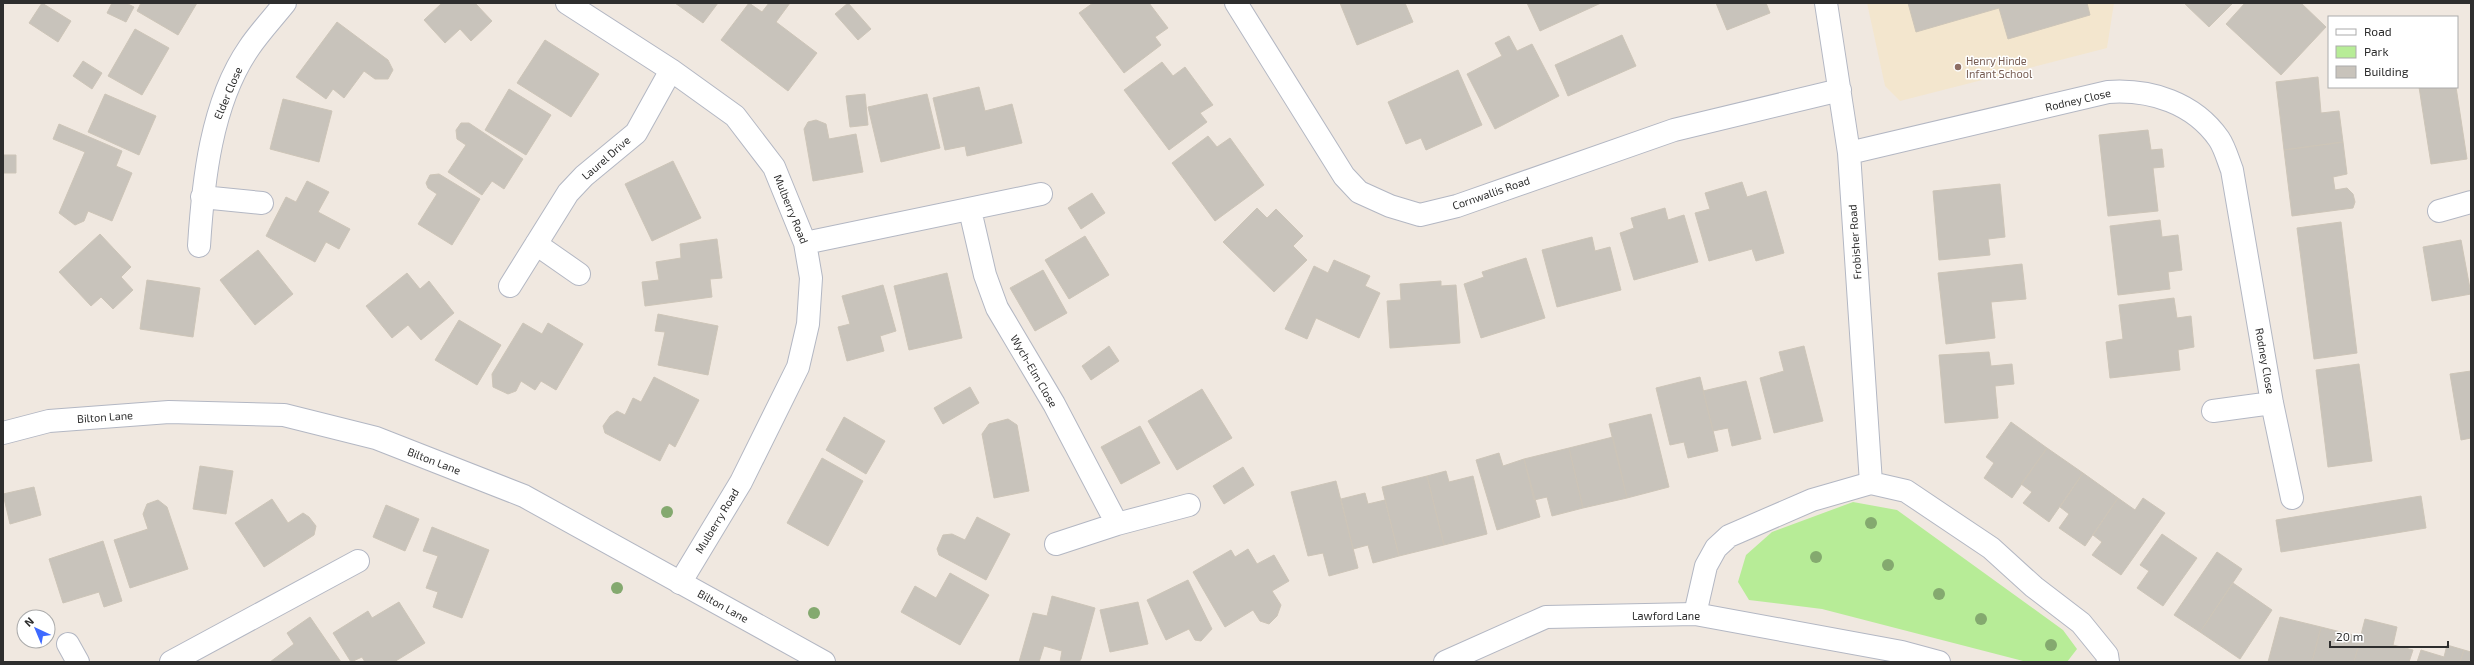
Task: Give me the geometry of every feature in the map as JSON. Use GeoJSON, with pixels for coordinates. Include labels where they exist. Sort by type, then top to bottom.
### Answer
{"type":"FeatureCollection","features":[{"type":"Feature","properties":{"kind":"street","name":"Elder Close"},"geometry":{"type":"LineString","coordinates":[[199,246],[202,197],[215,125],[236,73],[248,49],[285,3]]}},
{"type":"Feature","properties":{"kind":"street","name":"Mulberry Road"},"geometry":{"type":"LineString","coordinates":[[567,3],[672,70],[734,116],[756,142],[774,168],[805,243],[811,278],[808,317],[798,367],[741,482],[680,582]]}},
{"type":"Feature","properties":{"kind":"street","name":"Cornwallis Road"},"geometry":{"type":"LineString","coordinates":[[1236,3],[1344,176],[1359,192],[1390,206],[1420,215],[1457,206],[1674,130],[1840,90]]}},
{"type":"Feature","properties":{"kind":"street","name":"Frobisher Road"},"geometry":{"type":"LineString","coordinates":[[1826,3],[1849,153],[1871,483]]}},
{"type":"Feature","properties":{"kind":"street","name":"Laurel Drive"},"geometry":{"type":"LineString","coordinates":[[510,286],[568,193],[584,176],[636,133],[672,70]]}},
{"type":"Feature","properties":{"kind":"street","name":"Rodney Close"},"geometry":{"type":"LineString","coordinates":[[1849,153],[2108,92],[2126,91],[2148,94],[2185,107],[2207,124],[2220,140],[2232,170],[2272,403],[2292,498]]}},
{"type":"Feature","properties":{"kind":"street"},"geometry":{"type":"LineString","coordinates":[[805,243],[970,210],[1041,194]]}},
{"type":"Feature","properties":{"kind":"street"},"geometry":{"type":"LineString","coordinates":[[202,197],[262,203]]}},
{"type":"Feature","properties":{"kind":"street"},"geometry":{"type":"LineString","coordinates":[[2439,211],[2471,202]]}},
{"type":"Feature","properties":{"kind":"street","name":"Wych-Elm Close"},"geometry":{"type":"LineString","coordinates":[[970,210],[985,275],[997,308],[1054,404],[1117,524]]}},
{"type":"Feature","properties":{"kind":"street"},"geometry":{"type":"LineString","coordinates":[[536,244],[579,274]]}},
{"type":"Feature","properties":{"kind":"street","name":"Rodney Close"},"geometry":{"type":"LineString","coordinates":[[2213,411],[2272,403]]}},
{"type":"Feature","properties":{"kind":"street","name":"Bilton Lane"},"geometry":{"type":"LineString","coordinates":[[3,433],[49,421],[169,412],[284,415],[376,438],[524,496],[824,662]]}},
{"type":"Feature","properties":{"kind":"street"},"geometry":{"type":"LineString","coordinates":[[1695,614],[1706,566],[1716,548],[1728,536],[1812,500],[1871,483],[1906,491],[1990,548],[2034,587],[2081,623],[2107,655],[2108,662]]}},
{"type":"Feature","properties":{"kind":"street"},"geometry":{"type":"LineString","coordinates":[[1056,544],[1117,524],[1189,505]]}},
{"type":"Feature","properties":{"kind":"street"},"geometry":{"type":"LineString","coordinates":[[171,662],[358,561]]}},
{"type":"Feature","properties":{"kind":"street","name":"Lawford Lane"},"geometry":{"type":"LineString","coordinates":[[1446,662],[1546,617],[1695,614],[1902,652],[1939,662]]}},
{"type":"Feature","properties":{"kind":"shaded area","name":"Henry Hinde Infant School"},"geometry":{"type":"Polygon","coordinates":[[[1867,3],[2114,3],[2107,48],[1900,101],[1885,86],[1867,3]]]}},
{"type":"Feature","properties":{"kind":"green space"},"geometry":{"type":"Polygon","coordinates":[[[1853,502],[1897,510],[2063,630],[2077,649],[2067,662],[2027,662],[1822,609],[1749,600],[1738,582],[1746,555],[1772,532],[1853,502]]]}},
{"type":"Feature","properties":{"kind":"building"},"geometry":{"type":"Polygon","coordinates":[[[42,3],[71,21],[58,42],[29,23],[42,3]]]}},
{"type":"Feature","properties":{"kind":"building"},"geometry":{"type":"Polygon","coordinates":[[[112,3],[126,3],[134,7],[126,22],[107,13],[112,3]]]}},
{"type":"Feature","properties":{"kind":"building"},"geometry":{"type":"Polygon","coordinates":[[[141,3],[197,3],[178,35],[137,11],[141,3]]]}},
{"type":"Feature","properties":{"kind":"building"},"geometry":{"type":"Polygon","coordinates":[[[442,3],[475,3],[492,21],[471,41],[460,29],[445,43],[424,20],[442,3]]]}},
{"type":"Feature","properties":{"kind":"building"},"geometry":{"type":"Polygon","coordinates":[[[675,3],[718,3],[703,23],[675,3]]]}},
{"type":"Feature","properties":{"kind":"building"},"geometry":{"type":"Polygon","coordinates":[[[749,3],[762,12],[769,3],[790,3],[776,22],[817,53],[788,91],[721,40],[749,3]]]}},
{"type":"Feature","properties":{"kind":"building"},"geometry":{"type":"Polygon","coordinates":[[[848,3],[871,29],[858,40],[835,14],[848,3]]]}},
{"type":"Feature","properties":{"kind":"building"},"geometry":{"type":"Polygon","coordinates":[[[1093,3],[1149,3],[1168,28],[1155,37],[1161,45],[1124,73],[1079,13],[1093,3]]]}},
{"type":"Feature","properties":{"kind":"building"},"geometry":{"type":"Polygon","coordinates":[[[1340,3],[1405,3],[1413,22],[1357,45],[1340,3]]]}},
{"type":"Feature","properties":{"kind":"building"},"geometry":{"type":"Polygon","coordinates":[[[1527,3],[1601,3],[1540,31],[1527,3]]]}},
{"type":"Feature","properties":{"kind":"building"},"geometry":{"type":"Polygon","coordinates":[[[1716,3],[1766,3],[1770,13],[1727,30],[1716,3]]]}},
{"type":"Feature","properties":{"kind":"building"},"geometry":{"type":"Polygon","coordinates":[[[1908,3],[2087,3],[2090,15],[2008,39],[1999,8],[1916,32],[1908,3]]]}},
{"type":"Feature","properties":{"kind":"building"},"geometry":{"type":"Polygon","coordinates":[[[2184,3],[2233,3],[2209,27],[2184,3]]]}},
{"type":"Feature","properties":{"kind":"building"},"geometry":{"type":"Polygon","coordinates":[[[2245,3],[2301,3],[2326,27],[2281,75],[2226,24],[2245,3]]]}},
{"type":"Feature","properties":{"kind":"building"},"geometry":{"type":"Polygon","coordinates":[[[337,22],[388,60],[393,70],[388,79],[375,79],[364,71],[344,98],[333,89],[326,99],[296,77],[337,22]]]}},
{"type":"Feature","properties":{"kind":"building"},"geometry":{"type":"Polygon","coordinates":[[[135,29],[169,48],[142,95],[108,76],[135,29]]]}},
{"type":"Feature","properties":{"kind":"building"},"geometry":{"type":"Polygon","coordinates":[[[1622,35],[1636,66],[1568,96],[1555,65],[1622,35]]]}},
{"type":"Feature","properties":{"kind":"building"},"geometry":{"type":"Polygon","coordinates":[[[1509,36],[1517,51],[1532,44],[1559,96],[1495,129],[1467,74],[1502,56],[1495,43],[1509,36]]]}},
{"type":"Feature","properties":{"kind":"building"},"geometry":{"type":"Polygon","coordinates":[[[545,40],[599,74],[571,117],[517,83],[545,40]]]}},
{"type":"Feature","properties":{"kind":"building"},"geometry":{"type":"Polygon","coordinates":[[[83,61],[102,73],[92,89],[73,76],[83,61]]]}},
{"type":"Feature","properties":{"kind":"building"},"geometry":{"type":"Polygon","coordinates":[[[1162,62],[1173,76],[1185,67],[1213,105],[1200,113],[1207,122],[1169,150],[1124,90],[1162,62]]]}},
{"type":"Feature","properties":{"kind":"building"},"geometry":{"type":"Polygon","coordinates":[[[1458,70],[1482,125],[1426,150],[1421,138],[1406,144],[1388,102],[1458,70]]]}},
{"type":"Feature","properties":{"kind":"building"},"geometry":{"type":"Polygon","coordinates":[[[2318,77],[2321,113],[2339,111],[2343,142],[2284,150],[2276,82],[2318,77]]]}},
{"type":"Feature","properties":{"kind":"building"},"geometry":{"type":"Polygon","coordinates":[[[979,87],[985,111],[1012,104],[1022,143],[967,156],[965,146],[945,150],[933,98],[979,87]]]}},
{"type":"Feature","properties":{"kind":"building"},"geometry":{"type":"Polygon","coordinates":[[[2419,88],[2456,88],[2467,159],[2431,164],[2419,88]]]}},
{"type":"Feature","properties":{"kind":"building"},"geometry":{"type":"Polygon","coordinates":[[[509,89],[551,115],[526,155],[485,130],[509,89]]]}},
{"type":"Feature","properties":{"kind":"building"},"geometry":{"type":"Polygon","coordinates":[[[105,94],[156,116],[139,155],[88,132],[105,94]]]}},
{"type":"Feature","properties":{"kind":"building"},"geometry":{"type":"Polygon","coordinates":[[[865,94],[868,125],[850,127],[846,96],[865,94]]]}},
{"type":"Feature","properties":{"kind":"building"},"geometry":{"type":"Polygon","coordinates":[[[927,94],[940,148],[881,162],[868,107],[927,94]]]}},
{"type":"Feature","properties":{"kind":"building"},"geometry":{"type":"Polygon","coordinates":[[[283,99],[332,111],[319,162],[270,149],[283,99]]]}},
{"type":"Feature","properties":{"kind":"building"},"geometry":{"type":"Polygon","coordinates":[[[816,120],[826,124],[829,139],[856,134],[863,172],[813,181],[804,129],[808,122],[816,120]]]}},
{"type":"Feature","properties":{"kind":"building"},"geometry":{"type":"Polygon","coordinates":[[[461,123],[469,123],[523,159],[504,189],[492,181],[482,195],[448,172],[466,145],[457,139],[456,130],[461,123]]]}},
{"type":"Feature","properties":{"kind":"building"},"geometry":{"type":"Polygon","coordinates":[[[59,124],[122,151],[116,166],[132,173],[112,221],[88,211],[84,221],[75,225],[59,213],[85,152],[53,139],[59,124]]]}},
{"type":"Feature","properties":{"kind":"building"},"geometry":{"type":"Polygon","coordinates":[[[2148,130],[2151,150],[2162,149],[2164,167],[2153,168],[2158,211],[2108,216],[2099,135],[2148,130]]]}},
{"type":"Feature","properties":{"kind":"building"},"geometry":{"type":"Polygon","coordinates":[[[1208,136],[1217,147],[1230,138],[1264,185],[1215,221],[1172,163],[1208,136]]]}},
{"type":"Feature","properties":{"kind":"building"},"geometry":{"type":"Polygon","coordinates":[[[2343,142],[2347,174],[2333,177],[2335,190],[2347,188],[2353,194],[2355,202],[2353,208],[2292,216],[2284,150],[2343,142]]]}},
{"type":"Feature","properties":{"kind":"building"},"geometry":{"type":"Polygon","coordinates":[[[3,155],[16,155],[16,173],[3,173],[3,155]]]}},
{"type":"Feature","properties":{"kind":"building"},"geometry":{"type":"Polygon","coordinates":[[[673,161],[701,218],[652,241],[625,184],[673,161]]]}},
{"type":"Feature","properties":{"kind":"building"},"geometry":{"type":"Polygon","coordinates":[[[439,174],[480,199],[452,245],[418,224],[437,194],[428,188],[426,183],[430,175],[439,174]]]}},
{"type":"Feature","properties":{"kind":"building"},"geometry":{"type":"Polygon","coordinates":[[[307,181],[329,192],[318,212],[350,229],[339,249],[326,242],[315,262],[266,236],[286,197],[296,202],[307,181]]]}},
{"type":"Feature","properties":{"kind":"building"},"geometry":{"type":"Polygon","coordinates":[[[1742,182],[1747,197],[1766,191],[1784,253],[1756,261],[1752,249],[1709,261],[1695,213],[1710,209],[1705,193],[1742,182]]]}},
{"type":"Feature","properties":{"kind":"building"},"geometry":{"type":"Polygon","coordinates":[[[2000,184],[2005,237],[1988,239],[1990,255],[1939,260],[1933,191],[2000,184]]]}},
{"type":"Feature","properties":{"kind":"building"},"geometry":{"type":"Polygon","coordinates":[[[1092,193],[1105,213],[1081,229],[1068,208],[1092,193]]]}},
{"type":"Feature","properties":{"kind":"building"},"geometry":{"type":"Polygon","coordinates":[[[1257,208],[1267,218],[1276,209],[1303,236],[1293,246],[1307,260],[1274,292],[1223,242],[1257,208]]]}},
{"type":"Feature","properties":{"kind":"building"},"geometry":{"type":"Polygon","coordinates":[[[1665,208],[1668,220],[1684,215],[1698,262],[1634,280],[1620,233],[1634,228],[1631,218],[1665,208]]]}},
{"type":"Feature","properties":{"kind":"building"},"geometry":{"type":"Polygon","coordinates":[[[2160,220],[2162,237],[2178,235],[2182,270],[2168,272],[2170,289],[2118,295],[2110,226],[2160,220]]]}},
{"type":"Feature","properties":{"kind":"building"},"geometry":{"type":"Polygon","coordinates":[[[2341,222],[2357,353],[2314,359],[2297,228],[2341,222]]]}},
{"type":"Feature","properties":{"kind":"building"},"geometry":{"type":"Polygon","coordinates":[[[100,234],[131,267],[121,277],[133,290],[113,309],[101,297],[91,306],[59,272],[100,234]]]}},
{"type":"Feature","properties":{"kind":"building"},"geometry":{"type":"Polygon","coordinates":[[[1085,236],[1109,275],[1069,299],[1045,260],[1085,236]]]}},
{"type":"Feature","properties":{"kind":"building"},"geometry":{"type":"Polygon","coordinates":[[[1592,237],[1595,251],[1610,247],[1621,290],[1557,307],[1542,250],[1592,237]]]}},
{"type":"Feature","properties":{"kind":"building"},"geometry":{"type":"Polygon","coordinates":[[[717,239],[722,278],[710,279],[712,297],[645,306],[642,282],[659,280],[656,262],[681,258],[680,244],[717,239]]]}},
{"type":"Feature","properties":{"kind":"building"},"geometry":{"type":"Polygon","coordinates":[[[2461,240],[2471,294],[2432,301],[2423,247],[2461,240]]]}},
{"type":"Feature","properties":{"kind":"building"},"geometry":{"type":"Polygon","coordinates":[[[258,250],[293,294],[255,325],[220,280],[258,250]]]}},
{"type":"Feature","properties":{"kind":"building"},"geometry":{"type":"Polygon","coordinates":[[[1526,258],[1545,318],[1481,338],[1464,284],[1484,277],[1482,272],[1526,258]]]}},
{"type":"Feature","properties":{"kind":"building"},"geometry":{"type":"Polygon","coordinates":[[[1334,260],[1370,276],[1365,286],[1380,293],[1359,338],[1316,318],[1307,339],[1285,329],[1314,266],[1328,273],[1334,260]]]}},
{"type":"Feature","properties":{"kind":"building"},"geometry":{"type":"Polygon","coordinates":[[[2022,264],[2026,299],[1991,302],[1995,338],[1946,344],[1938,273],[2022,264]]]}},
{"type":"Feature","properties":{"kind":"building"},"geometry":{"type":"Polygon","coordinates":[[[1043,270],[1067,313],[1035,331],[1010,288],[1043,270]]]}},
{"type":"Feature","properties":{"kind":"building"},"geometry":{"type":"Polygon","coordinates":[[[407,273],[420,289],[429,281],[454,313],[421,340],[408,325],[392,338],[366,306],[407,273]]]}},
{"type":"Feature","properties":{"kind":"building"},"geometry":{"type":"Polygon","coordinates":[[[947,273],[962,338],[909,350],[894,286],[947,273]]]}},
{"type":"Feature","properties":{"kind":"building"},"geometry":{"type":"Polygon","coordinates":[[[147,280],[200,288],[193,337],[140,329],[147,280]]]}},
{"type":"Feature","properties":{"kind":"building"},"geometry":{"type":"Polygon","coordinates":[[[1441,281],[1441,286],[1456,285],[1460,343],[1390,348],[1387,301],[1401,300],[1400,284],[1441,281]]]}},
{"type":"Feature","properties":{"kind":"building"},"geometry":{"type":"Polygon","coordinates":[[[883,285],[896,331],[880,336],[884,351],[847,361],[838,327],[850,324],[842,296],[883,285]]]}},
{"type":"Feature","properties":{"kind":"building"},"geometry":{"type":"Polygon","coordinates":[[[2174,298],[2177,318],[2191,316],[2194,347],[2178,350],[2180,370],[2110,378],[2106,342],[2123,339],[2119,305],[2174,298]]]}},
{"type":"Feature","properties":{"kind":"building"},"geometry":{"type":"Polygon","coordinates":[[[658,314],[718,326],[708,375],[658,365],[665,332],[655,331],[658,314]]]}},
{"type":"Feature","properties":{"kind":"building"},"geometry":{"type":"Polygon","coordinates":[[[459,320],[501,345],[477,385],[435,360],[459,320]]]}},
{"type":"Feature","properties":{"kind":"building"},"geometry":{"type":"Polygon","coordinates":[[[523,323],[542,334],[548,323],[583,344],[556,390],[541,381],[535,390],[521,381],[516,391],[508,394],[493,387],[492,374],[523,323]]]}},
{"type":"Feature","properties":{"kind":"building"},"geometry":{"type":"Polygon","coordinates":[[[1109,346],[1119,361],[1091,380],[1082,366],[1109,346]]]}},
{"type":"Feature","properties":{"kind":"building"},"geometry":{"type":"Polygon","coordinates":[[[1804,346],[1823,421],[1774,433],[1760,378],[1784,371],[1779,352],[1804,346]]]}},
{"type":"Feature","properties":{"kind":"building"},"geometry":{"type":"Polygon","coordinates":[[[1989,352],[1991,366],[2012,364],[2014,384],[1995,386],[1998,418],[1945,423],[1939,355],[1989,352]]]}},
{"type":"Feature","properties":{"kind":"building"},"geometry":{"type":"Polygon","coordinates":[[[2359,364],[2372,461],[2328,467],[2316,370],[2359,364]]]}},
{"type":"Feature","properties":{"kind":"building"},"geometry":{"type":"Polygon","coordinates":[[[2471,371],[2471,438],[2461,440],[2450,374],[2471,371]]]}},
{"type":"Feature","properties":{"kind":"building"},"geometry":{"type":"Polygon","coordinates":[[[654,377],[699,400],[675,447],[669,443],[660,461],[605,433],[603,426],[610,416],[617,411],[625,415],[633,398],[641,402],[654,377]]]}},
{"type":"Feature","properties":{"kind":"building"},"geometry":{"type":"Polygon","coordinates":[[[1700,377],[1718,451],[1688,458],[1684,442],[1670,445],[1656,388],[1700,377]]]}},
{"type":"Feature","properties":{"kind":"building"},"geometry":{"type":"Polygon","coordinates":[[[1746,381],[1761,439],[1732,446],[1728,428],[1713,431],[1703,391],[1746,381]]]}},
{"type":"Feature","properties":{"kind":"building"},"geometry":{"type":"Polygon","coordinates":[[[970,387],[979,403],[943,424],[934,408],[970,387]]]}},
{"type":"Feature","properties":{"kind":"building"},"geometry":{"type":"Polygon","coordinates":[[[1202,389],[1232,438],[1177,470],[1148,421],[1202,389]]]}},
{"type":"Feature","properties":{"kind":"building"},"geometry":{"type":"Polygon","coordinates":[[[1651,414],[1669,487],[1627,498],[1609,424],[1651,414]]]}},
{"type":"Feature","properties":{"kind":"building"},"geometry":{"type":"Polygon","coordinates":[[[844,417],[885,441],[866,474],[826,450],[844,417]]]}},
{"type":"Feature","properties":{"kind":"building"},"geometry":{"type":"Polygon","coordinates":[[[1008,419],[1017,425],[1029,491],[994,498],[982,434],[989,424],[1008,419]]]}},
{"type":"Feature","properties":{"kind":"building"},"geometry":{"type":"Polygon","coordinates":[[[2011,422],[2047,448],[2012,498],[1984,478],[1994,463],[1986,457],[2011,422]]]}},
{"type":"Feature","properties":{"kind":"building"},"geometry":{"type":"Polygon","coordinates":[[[1140,426],[1160,463],[1121,484],[1101,447],[1140,426]]]}},
{"type":"Feature","properties":{"kind":"building"},"geometry":{"type":"Polygon","coordinates":[[[1613,437],[1627,498],[1583,508],[1569,448],[1613,437]]]}},
{"type":"Feature","properties":{"kind":"building"},"geometry":{"type":"Polygon","coordinates":[[[1569,448],[1583,508],[1552,516],[1547,497],[1534,500],[1524,459],[1569,448]]]}},
{"type":"Feature","properties":{"kind":"building"},"geometry":{"type":"Polygon","coordinates":[[[2047,448],[2083,473],[2049,522],[2023,503],[2032,492],[2021,484],[2047,448]]]}},
{"type":"Feature","properties":{"kind":"building"},"geometry":{"type":"Polygon","coordinates":[[[1499,453],[1503,466],[1524,459],[1540,517],[1497,530],[1476,460],[1499,453]]]}},
{"type":"Feature","properties":{"kind":"building"},"geometry":{"type":"Polygon","coordinates":[[[822,458],[863,481],[828,546],[787,523],[822,458]]]}},
{"type":"Feature","properties":{"kind":"building"},"geometry":{"type":"Polygon","coordinates":[[[200,466],[233,471],[226,514],[193,509],[200,466]]]}},
{"type":"Feature","properties":{"kind":"building"},"geometry":{"type":"Polygon","coordinates":[[[1243,467],[1254,485],[1224,504],[1213,486],[1243,467]]]}},
{"type":"Feature","properties":{"kind":"building"},"geometry":{"type":"Polygon","coordinates":[[[1446,471],[1449,482],[1473,476],[1487,534],[1444,545],[1427,476],[1446,471]]]}},
{"type":"Feature","properties":{"kind":"building"},"geometry":{"type":"Polygon","coordinates":[[[2083,473],[2118,498],[2085,546],[2059,528],[2069,514],[2060,507],[2083,473]]]}},
{"type":"Feature","properties":{"kind":"building"},"geometry":{"type":"Polygon","coordinates":[[[1427,476],[1444,545],[1399,556],[1382,487],[1427,476]]]}},
{"type":"Feature","properties":{"kind":"building"},"geometry":{"type":"Polygon","coordinates":[[[1336,481],[1358,568],[1329,576],[1323,553],[1308,556],[1291,492],[1336,481]]]}},
{"type":"Feature","properties":{"kind":"building"},"geometry":{"type":"Polygon","coordinates":[[[34,487],[41,515],[10,524],[3,494],[34,487]]]}},
{"type":"Feature","properties":{"kind":"building"},"geometry":{"type":"Polygon","coordinates":[[[1365,493],[1368,504],[1385,500],[1399,556],[1373,563],[1368,545],[1353,549],[1341,499],[1365,493]]]}},
{"type":"Feature","properties":{"kind":"building"},"geometry":{"type":"Polygon","coordinates":[[[2421,496],[2426,528],[2281,552],[2276,520],[2421,496]]]}},
{"type":"Feature","properties":{"kind":"building"},"geometry":{"type":"Polygon","coordinates":[[[2118,498],[2135,510],[2143,498],[2165,513],[2121,575],[2092,555],[2102,542],[2093,535],[2118,498]]]}},
{"type":"Feature","properties":{"kind":"building"},"geometry":{"type":"Polygon","coordinates":[[[272,499],[288,523],[303,513],[309,517],[316,526],[314,535],[264,567],[235,523],[272,499]]]}},
{"type":"Feature","properties":{"kind":"building"},"geometry":{"type":"Polygon","coordinates":[[[158,500],[167,507],[188,569],[130,588],[114,540],[148,529],[143,514],[147,504],[158,500]]]}},
{"type":"Feature","properties":{"kind":"building"},"geometry":{"type":"Polygon","coordinates":[[[386,505],[419,519],[405,551],[373,537],[386,505]]]}},
{"type":"Feature","properties":{"kind":"building"},"geometry":{"type":"Polygon","coordinates":[[[977,517],[1010,534],[986,580],[939,555],[937,549],[943,535],[952,534],[965,540],[977,517]]]}},
{"type":"Feature","properties":{"kind":"building"},"geometry":{"type":"Polygon","coordinates":[[[432,527],[489,550],[462,618],[433,607],[438,592],[426,588],[438,556],[423,551],[432,527]]]}},
{"type":"Feature","properties":{"kind":"building"},"geometry":{"type":"Polygon","coordinates":[[[2162,534],[2197,558],[2163,606],[2137,588],[2149,571],[2140,565],[2162,534]]]}},
{"type":"Feature","properties":{"kind":"building"},"geometry":{"type":"Polygon","coordinates":[[[103,541],[122,601],[104,607],[99,592],[63,603],[49,559],[103,541]]]}},
{"type":"Feature","properties":{"kind":"building"},"geometry":{"type":"Polygon","coordinates":[[[1248,549],[1257,564],[1274,555],[1289,581],[1272,591],[1281,605],[1277,616],[1269,624],[1260,621],[1253,610],[1225,627],[1193,572],[1231,550],[1235,557],[1248,549]]]}},
{"type":"Feature","properties":{"kind":"building"},"geometry":{"type":"Polygon","coordinates":[[[2217,552],[2242,569],[2200,632],[2174,615],[2217,552]]]}},
{"type":"Feature","properties":{"kind":"building"},"geometry":{"type":"Polygon","coordinates":[[[950,573],[989,595],[960,645],[901,612],[915,586],[936,598],[950,573]]]}},
{"type":"Feature","properties":{"kind":"building"},"geometry":{"type":"Polygon","coordinates":[[[1188,580],[1212,629],[1201,641],[1195,640],[1189,629],[1166,640],[1147,600],[1188,580]]]}},
{"type":"Feature","properties":{"kind":"building"},"geometry":{"type":"Polygon","coordinates":[[[2233,583],[2272,610],[2240,659],[2200,632],[2233,583]]]}},
{"type":"Feature","properties":{"kind":"building"},"geometry":{"type":"Polygon","coordinates":[[[1052,596],[1095,608],[1081,659],[1079,662],[1060,662],[1062,651],[1044,646],[1039,662],[1019,662],[1033,613],[1047,616],[1052,596]]]}},
{"type":"Feature","properties":{"kind":"building"},"geometry":{"type":"Polygon","coordinates":[[[399,602],[425,643],[394,662],[365,662],[362,657],[351,662],[333,633],[368,611],[372,618],[399,602]]]}},
{"type":"Feature","properties":{"kind":"building"},"geometry":{"type":"Polygon","coordinates":[[[1138,602],[1148,644],[1110,652],[1100,610],[1138,602]]]}},
{"type":"Feature","properties":{"kind":"building"},"geometry":{"type":"Polygon","coordinates":[[[310,617],[341,662],[270,662],[294,644],[287,633],[310,617]]]}},
{"type":"Feature","properties":{"kind":"building"},"geometry":{"type":"Polygon","coordinates":[[[2280,617],[2321,627],[2312,662],[2268,662],[2280,617]]]}},
{"type":"Feature","properties":{"kind":"building"},"geometry":{"type":"Polygon","coordinates":[[[2365,619],[2397,627],[2393,645],[2413,650],[2409,662],[2354,662],[2365,619]]]}},
{"type":"Feature","properties":{"kind":"building"},"geometry":{"type":"Polygon","coordinates":[[[2321,627],[2361,637],[2354,662],[2312,662],[2321,627]]]}},
{"type":"Feature","properties":{"kind":"building"},"geometry":{"type":"Polygon","coordinates":[[[2447,645],[2464,650],[2460,662],[2417,662],[2421,650],[2444,657],[2447,645]]]}},
{"type":"Feature","properties":{"kind":"building"},"geometry":{"type":"Polygon","coordinates":[[[2464,650],[2471,652],[2471,662],[2460,662],[2464,650]]]}},
{"type":"Feature","properties":{"kind":"place","name":"Henry Hinde Infant School"},"geometry":{"type":"Point","coordinates":[1958,67]}}]}
